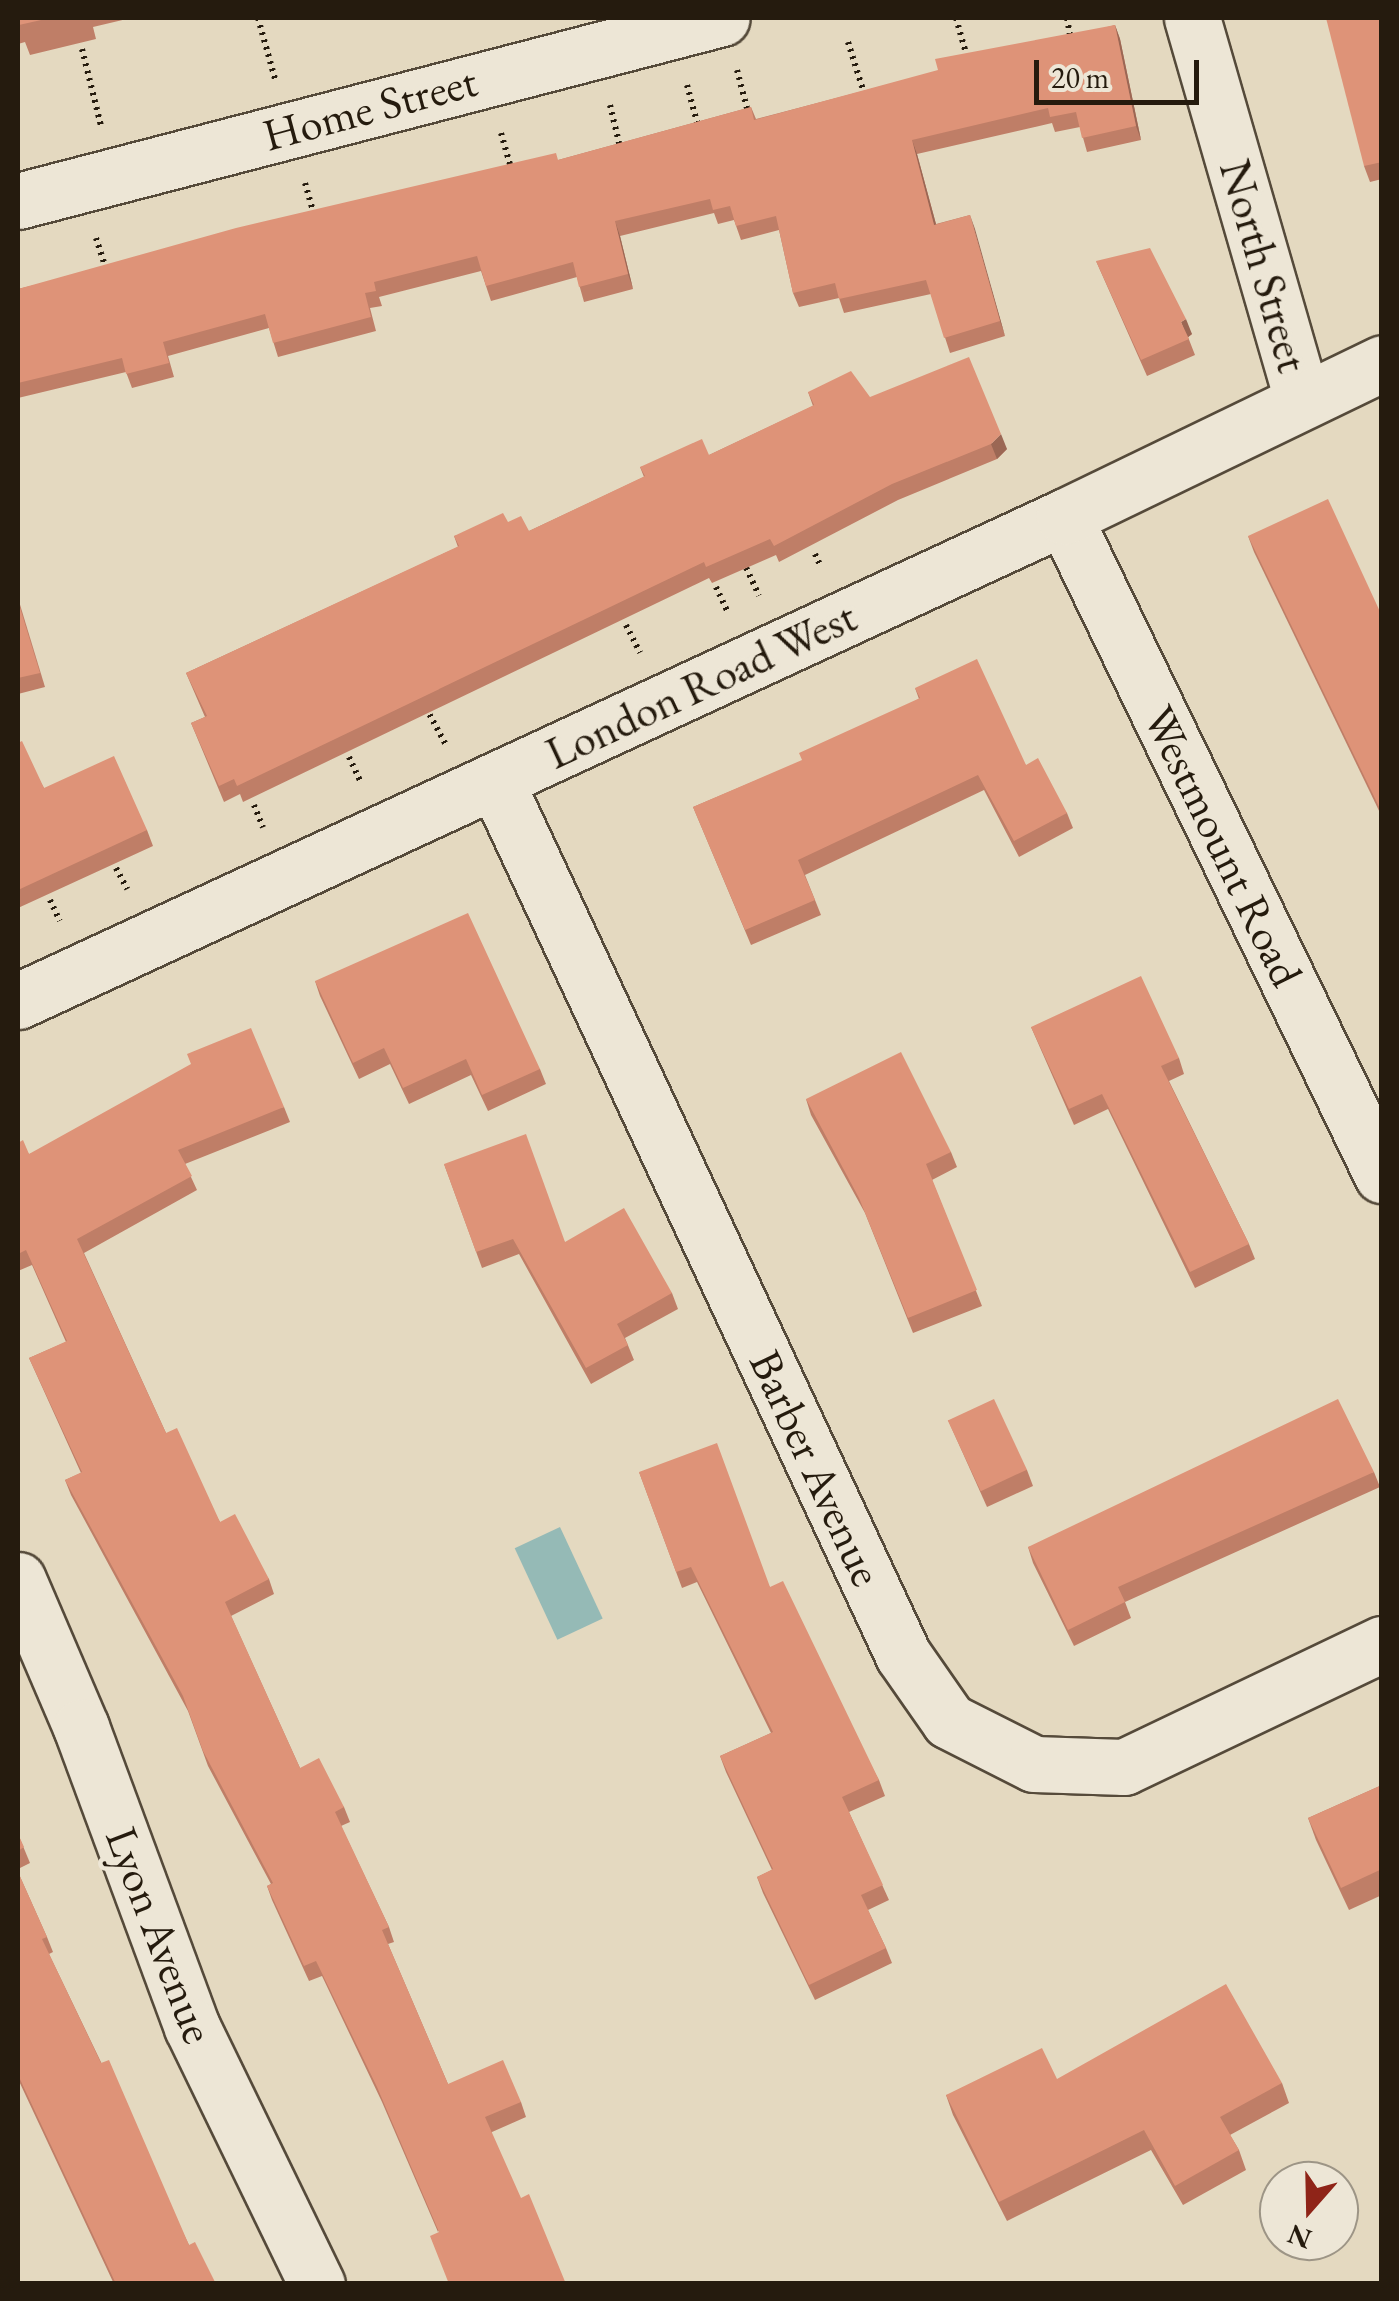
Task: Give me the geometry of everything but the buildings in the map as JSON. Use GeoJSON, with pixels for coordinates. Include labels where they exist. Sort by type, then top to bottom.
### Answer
{"type":"FeatureCollection","features":[{"type":"Feature","properties":{"kind":"street","name":"Home Street"},"geometry":{"type":"LineString","coordinates":[[18,200],[722,18]]}},
{"type":"Feature","properties":{"kind":"street","name":"North Street"},"geometry":{"type":"LineString","coordinates":[[1192,18],[1302,399]]}},
{"type":"Feature","properties":{"kind":"street","name":"London Road West"},"geometry":{"type":"LineString","coordinates":[[18,1002],[1064,517],[1382,363]]}},
{"type":"Feature","properties":{"kind":"street","name":"Westmount Road"},"geometry":{"type":"LineString","coordinates":[[1064,517],[1382,1175]]}},
{"type":"Feature","properties":{"kind":"street","name":"Barber Avenue"},"geometry":{"type":"LineString","coordinates":[[496,782],[903,1655],[949,1720],[1034,1764],[1124,1766],[1382,1644]]}},
{"type":"Feature","properties":{"kind":"street","name":"Lyon Avenue"},"geometry":{"type":"LineString","coordinates":[[18,1580],[82,1726],[192,2027],[317,2284]]}},
{"type":"Feature","properties":{"kind":"path"},"geometry":{"type":"LineString","coordinates":[[956,18],[968,61]]}},
{"type":"Feature","properties":{"kind":"path"},"geometry":{"type":"LineString","coordinates":[[1067,18],[1072,41]]}},
{"type":"Feature","properties":{"kind":"path"},"geometry":{"type":"LineString","coordinates":[[848,42],[863,90]]}},
{"type":"Feature","properties":{"kind":"path"},"geometry":{"type":"LineString","coordinates":[[82,50],[114,175]]}},
{"type":"Feature","properties":{"kind":"path"},"geometry":{"type":"LineString","coordinates":[[737,70],[750,117]]}},
{"type":"Feature","properties":{"kind":"path"},"geometry":{"type":"LineString","coordinates":[[687,85],[698,128]]}},
{"type":"Feature","properties":{"kind":"path"},"geometry":{"type":"LineString","coordinates":[[610,104],[622,152]]}},
{"type":"Feature","properties":{"kind":"path"},"geometry":{"type":"LineString","coordinates":[[500,132],[513,175]]}},
{"type":"Feature","properties":{"kind":"path"},"geometry":{"type":"LineString","coordinates":[[305,182],[314,215]]}},
{"type":"Feature","properties":{"kind":"path"},"geometry":{"type":"LineString","coordinates":[[96,238],[106,270]]}},
{"type":"Feature","properties":{"kind":"path"},"geometry":{"type":"LineString","coordinates":[[814,554],[820,567]]}},
{"type":"Feature","properties":{"kind":"path"},"geometry":{"type":"LineString","coordinates":[[742,560],[759,595]]}},
{"type":"Feature","properties":{"kind":"path"},"geometry":{"type":"LineString","coordinates":[[716,588],[726,611]]}},
{"type":"Feature","properties":{"kind":"path"},"geometry":{"type":"LineString","coordinates":[[626,625],[640,654]]}},
{"type":"Feature","properties":{"kind":"path"},"geometry":{"type":"LineString","coordinates":[[426,707],[446,746]]}},
{"type":"Feature","properties":{"kind":"path"},"geometry":{"type":"LineString","coordinates":[[348,757],[362,784]]}},
{"type":"Feature","properties":{"kind":"path"},"geometry":{"type":"LineString","coordinates":[[254,805],[264,830]]}},
{"type":"Feature","properties":{"kind":"path"},"geometry":{"type":"LineString","coordinates":[[116,868],[130,896]]}},
{"type":"Feature","properties":{"kind":"path"},"geometry":{"type":"LineString","coordinates":[[50,900],[62,927]]}},
{"type":"Feature","properties":{"kind":"water"},"geometry":{"type":"Polygon","coordinates":[[[560,1527],[603,1619],[557,1640],[515,1548],[560,1527]]]}}]}
